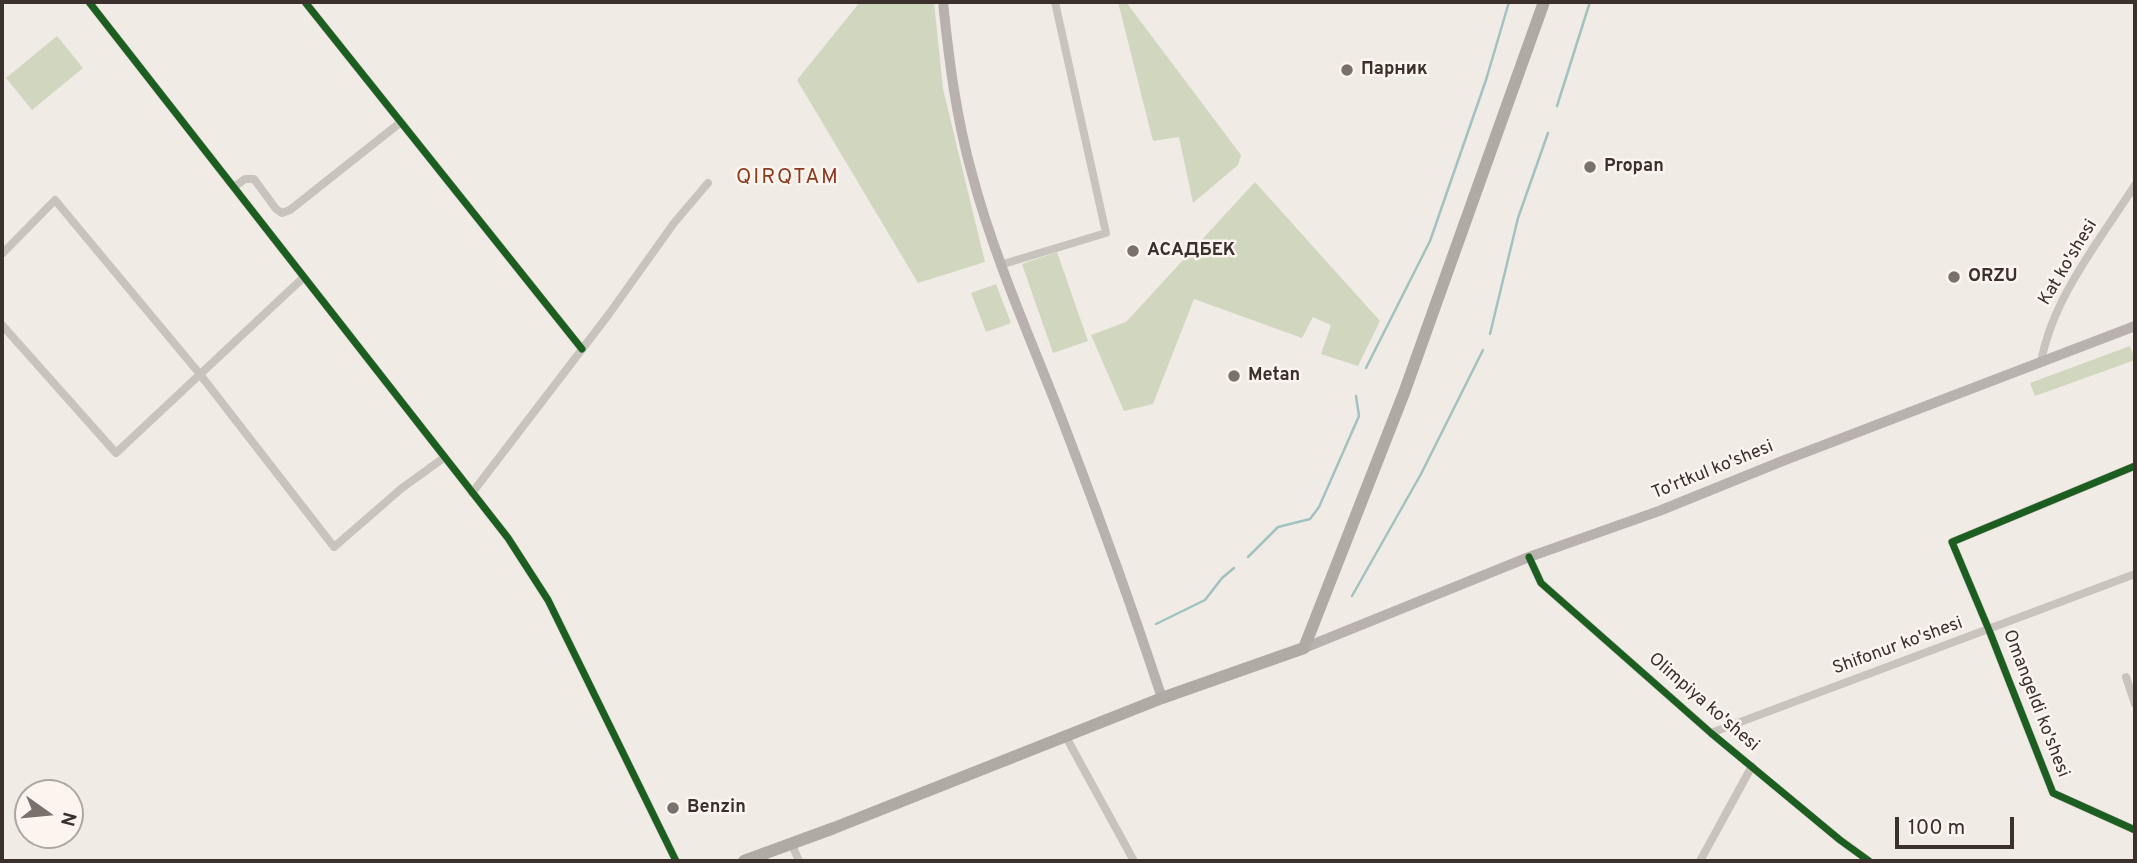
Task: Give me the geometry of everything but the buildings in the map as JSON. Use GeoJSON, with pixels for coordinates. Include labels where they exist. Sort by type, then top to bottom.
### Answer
{"type":"FeatureCollection","features":[{"type":"Feature","properties":{"kind":"highway"},"geometry":{"type":"LineString","coordinates":[[744,861],[792,845],[1162,698],[1304,648],[1404,393],[1544,2]]}},
{"type":"Feature","properties":{"kind":"main road"},"geometry":{"type":"LineString","coordinates":[[943,2],[955,101],[972,174],[1000,265],[1068,435],[1162,698]]}},
{"type":"Feature","properties":{"kind":"main road","name":"To'rtkul ko'shesi"},"geometry":{"type":"LineString","coordinates":[[1304,648],[1529,557],[2135,326]]}},
{"type":"Feature","properties":{"kind":"street"},"geometry":{"type":"LineString","coordinates":[[89,2],[508,538],[548,600],[676,861]]}},
{"type":"Feature","properties":{"kind":"street"},"geometry":{"type":"LineString","coordinates":[[318,2],[308,5],[582,349]]}},
{"type":"Feature","properties":{"kind":"street"},"geometry":{"type":"LineString","coordinates":[[1000,265],[1106,233],[1055,2]]}},
{"type":"Feature","properties":{"kind":"street"},"geometry":{"type":"LineString","coordinates":[[234,187],[245,179],[254,179],[276,209],[282,213],[290,210],[401,122]]}},
{"type":"Feature","properties":{"kind":"street"},"geometry":{"type":"LineString","coordinates":[[472,493],[674,223],[708,183]]}},
{"type":"Feature","properties":{"kind":"street","name":"Kat ko'shesi"},"geometry":{"type":"LineString","coordinates":[[2041,362],[2046,337],[2055,316],[2078,274],[2135,185]]}},
{"type":"Feature","properties":{"kind":"street"},"geometry":{"type":"LineString","coordinates":[[2,254],[55,200],[199,373],[334,547],[402,488],[445,457]]}},
{"type":"Feature","properties":{"kind":"street"},"geometry":{"type":"LineString","coordinates":[[2,325],[116,453],[304,277]]}},
{"type":"Feature","properties":{"kind":"street","name":"Omangeldi ko'shesi"},"geometry":{"type":"LineString","coordinates":[[2135,467],[1952,542],[2053,793],[2135,830]]}},
{"type":"Feature","properties":{"kind":"street","name":"Olimpiya ko'shesi"},"geometry":{"type":"LineString","coordinates":[[1529,557],[1542,583],[1711,733],[1840,841],[1869,861]]}},
{"type":"Feature","properties":{"kind":"street","name":"Shifonur ko'shesi"},"geometry":{"type":"LineString","coordinates":[[1711,733],[2135,574]]}},
{"type":"Feature","properties":{"kind":"street"},"geometry":{"type":"LineString","coordinates":[[2126,677],[2135,704]]}},
{"type":"Feature","properties":{"kind":"street"},"geometry":{"type":"LineString","coordinates":[[1066,737],[1133,861]]}},
{"type":"Feature","properties":{"kind":"street"},"geometry":{"type":"LineString","coordinates":[[1701,861],[1752,766]]}},
{"type":"Feature","properties":{"kind":"street"},"geometry":{"type":"LineString","coordinates":[[792,845],[799,861]]}},
{"type":"Feature","properties":{"kind":"green space"},"geometry":{"type":"Polygon","coordinates":[[[860,2],[934,2],[943,89],[985,262],[918,283],[797,80],[860,2]]]}},
{"type":"Feature","properties":{"kind":"green space"},"geometry":{"type":"Polygon","coordinates":[[[1118,2],[1126,2],[1241,155],[1238,165],[1193,203],[1179,137],[1153,141],[1118,2]]]}},
{"type":"Feature","properties":{"kind":"green space"},"geometry":{"type":"Polygon","coordinates":[[[57,36],[83,68],[32,110],[6,78],[57,36]]]}},
{"type":"Feature","properties":{"kind":"green space"},"geometry":{"type":"Polygon","coordinates":[[[1255,182],[1380,321],[1358,366],[1321,354],[1331,325],[1313,317],[1302,338],[1194,299],[1153,404],[1124,411],[1091,335],[1126,322],[1255,182]]]}},
{"type":"Feature","properties":{"kind":"green space"},"geometry":{"type":"Polygon","coordinates":[[[1057,252],[1088,341],[1053,353],[1022,264],[1057,252]]]}},
{"type":"Feature","properties":{"kind":"green space"},"geometry":{"type":"Polygon","coordinates":[[[996,284],[1011,323],[986,332],[971,293],[996,284]]]}},
{"type":"Feature","properties":{"kind":"green space"},"geometry":{"type":"Polygon","coordinates":[[[2130,346],[2135,360],[2035,396],[2030,383],[2130,346]]]}},
{"type":"Feature","properties":{"kind":"waterway"},"geometry":{"type":"LineString","coordinates":[[1366,368],[1430,241],[1486,80],[1509,2]]}},
{"type":"Feature","properties":{"kind":"waterway"},"geometry":{"type":"LineString","coordinates":[[1557,106],[1589,5]]}},
{"type":"Feature","properties":{"kind":"waterway"},"geometry":{"type":"LineString","coordinates":[[1490,334],[1518,218],[1548,133]]}},
{"type":"Feature","properties":{"kind":"waterway"},"geometry":{"type":"LineString","coordinates":[[1352,596],[1421,474],[1483,350]]}},
{"type":"Feature","properties":{"kind":"waterway"},"geometry":{"type":"LineString","coordinates":[[1248,557],[1278,527],[1310,519],[1319,507],[1359,416],[1356,396]]}},
{"type":"Feature","properties":{"kind":"waterway"},"geometry":{"type":"LineString","coordinates":[[1156,624],[1205,600],[1222,578],[1234,568]]}},
{"type":"Feature","properties":{"kind":"cycle path"},"geometry":{"type":"LineString","coordinates":[[89,2],[508,538],[548,600],[676,861]]}},
{"type":"Feature","properties":{"kind":"cycle path"},"geometry":{"type":"LineString","coordinates":[[305,2],[582,349]]}},
{"type":"Feature","properties":{"kind":"cycle path"},"geometry":{"type":"LineString","coordinates":[[2135,466],[1952,542],[2053,793],[2135,830]]}},
{"type":"Feature","properties":{"kind":"cycle path"},"geometry":{"type":"LineString","coordinates":[[1529,557],[1541,583],[1711,733],[1869,861]]}},
{"type":"Feature","properties":{"kind":"place","name":"Парник"},"geometry":{"type":"Point","coordinates":[1347,70]}},
{"type":"Feature","properties":{"kind":"place","name":"Propan"},"geometry":{"type":"Point","coordinates":[1590,167]}},
{"type":"Feature","properties":{"kind":"place","name":"АСАДБЕК"},"geometry":{"type":"Point","coordinates":[1133,251]}},
{"type":"Feature","properties":{"kind":"place","name":"ORZU"},"geometry":{"type":"Point","coordinates":[1954,277]}},
{"type":"Feature","properties":{"kind":"place","name":"Metan"},"geometry":{"type":"Point","coordinates":[1234,376]}},
{"type":"Feature","properties":{"kind":"place","name":"Benzin"},"geometry":{"type":"Point","coordinates":[673,808]}},
{"type":"Feature","properties":{"kind":"district","name":"QIRQTAM"},"geometry":{"type":"Point","coordinates":[788,179]}}]}
